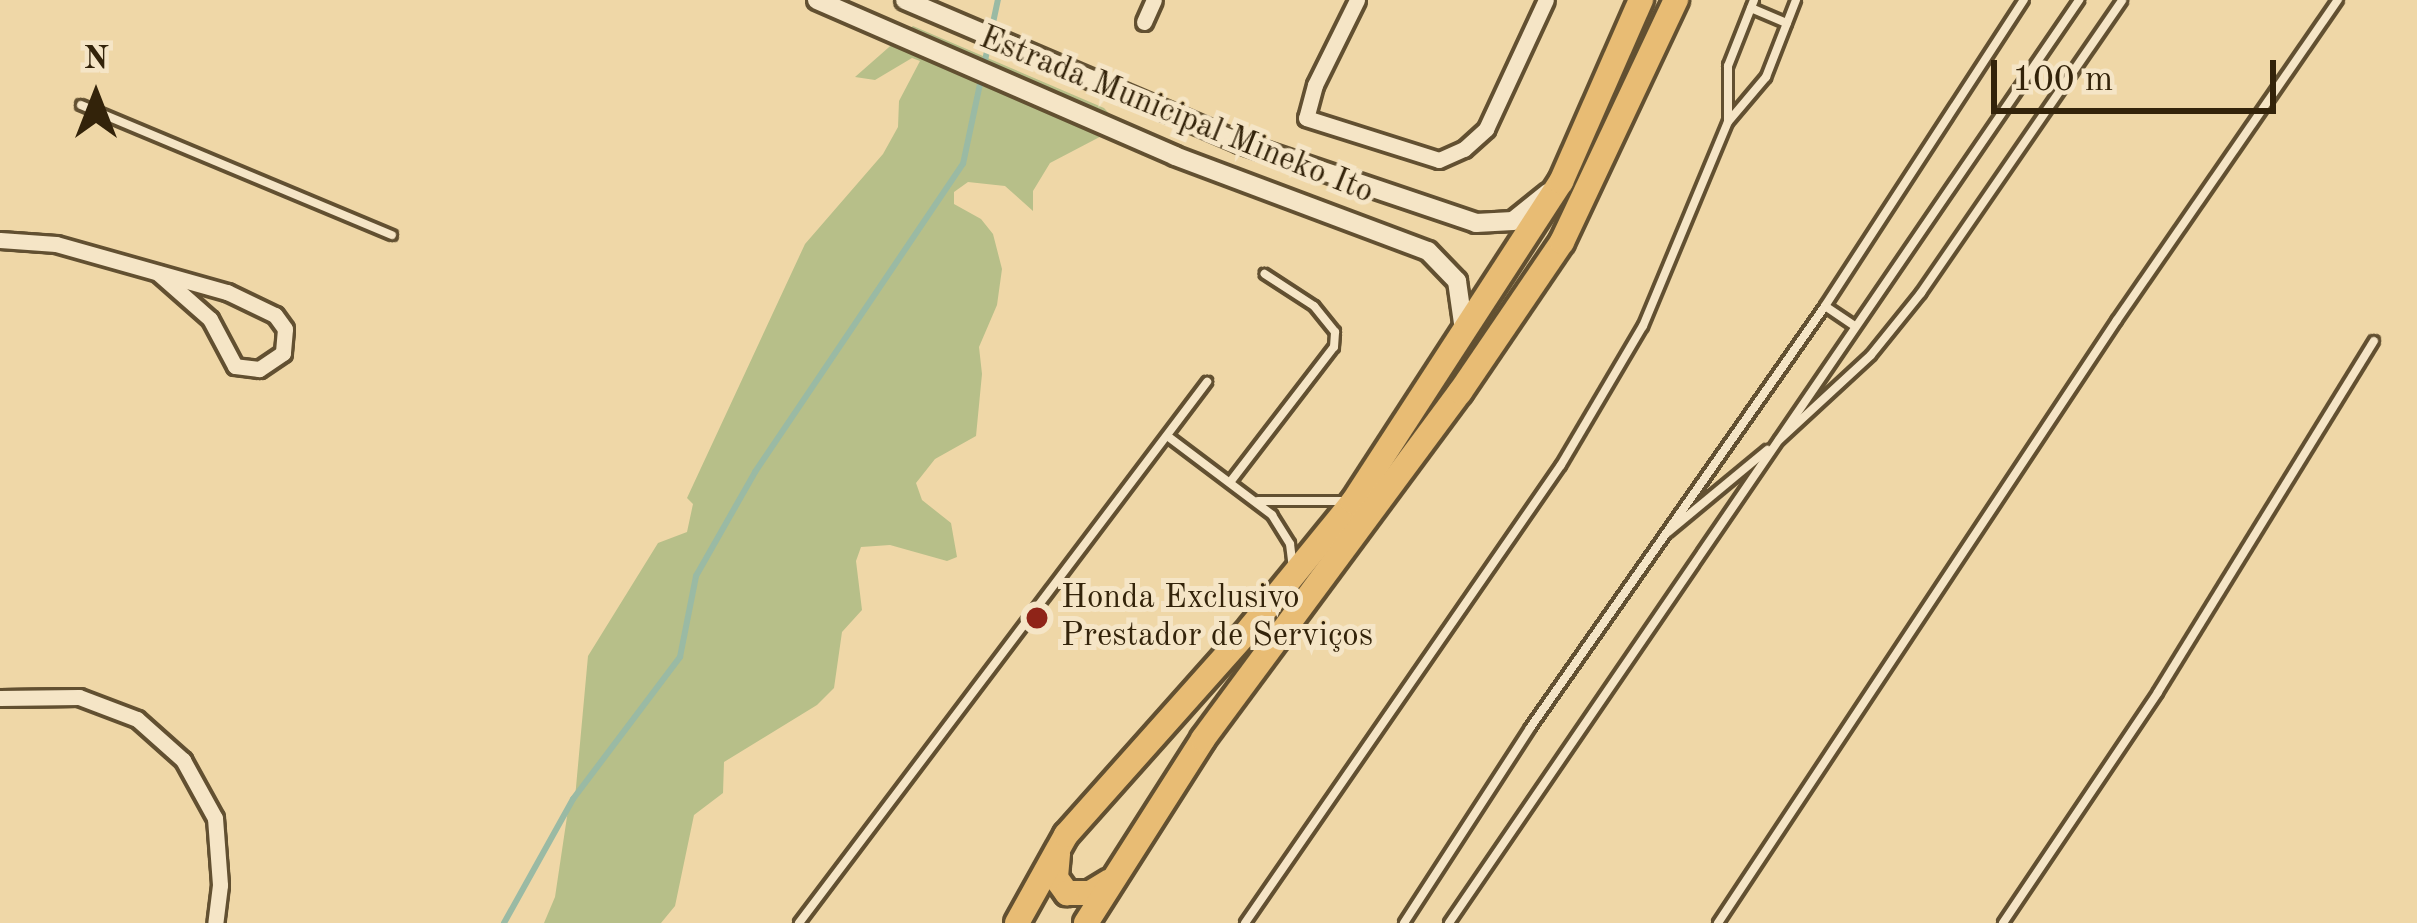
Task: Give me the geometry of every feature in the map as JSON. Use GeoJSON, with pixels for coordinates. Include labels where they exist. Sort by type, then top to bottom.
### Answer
{"type":"FeatureCollection","features":[{"type":"Feature","properties":{"kind":"main road"},"geometry":{"type":"LineString","coordinates":[[1017,923],[1066,835],[1353,502],[1561,182],[1641,0]]}},
{"type":"Feature","properties":{"kind":"main road"},"geometry":{"type":"LineString","coordinates":[[1086,923],[1203,739],[1460,392],[1562,242],[1676,0]]}},
{"type":"Feature","properties":{"kind":"main road"},"geometry":{"type":"LineString","coordinates":[[1066,835],[1055,863],[1062,890],[1090,893],[1120,872]]}},
{"type":"Feature","properties":{"kind":"street","name":"Estrada Municipal Mineko Ito"},"geometry":{"type":"LineString","coordinates":[[817,0],[1174,155],[1427,251],[1457,281],[1464,330]]}},
{"type":"Feature","properties":{"kind":"street","name":"Estrada Municipal Mineko Ito"},"geometry":{"type":"LineString","coordinates":[[905,0],[1240,143],[1476,224],[1513,221],[1561,182]]}},
{"type":"Feature","properties":{"kind":"street"},"geometry":{"type":"LineString","coordinates":[[1144,22],[1154,0]]}},
{"type":"Feature","properties":{"kind":"street"},"geometry":{"type":"LineString","coordinates":[[1357,0],[1315,85],[1306,118],[1439,160],[1464,148],[1486,129],[1546,0]]}},
{"type":"Feature","properties":{"kind":"street"},"geometry":{"type":"LineString","coordinates":[[0,240],[56,244],[227,292],[275,315],[285,329],[283,353],[259,369],[235,365],[209,319],[158,273]]}},
{"type":"Feature","properties":{"kind":"street"},"geometry":{"type":"LineString","coordinates":[[0,698],[79,698],[137,719],[183,760],[215,818],[220,884],[214,923]]}},
{"type":"Feature","properties":{"kind":"lane"},"geometry":{"type":"LineString","coordinates":[[1245,923],[1561,466],[1643,326],[1728,122],[1766,77],[1796,0]]}},
{"type":"Feature","properties":{"kind":"lane"},"geometry":{"type":"LineString","coordinates":[[1404,923],[1658,541],[1825,306],[2024,0]]}},
{"type":"Feature","properties":{"kind":"lane"},"geometry":{"type":"LineString","coordinates":[[1449,923],[1728,522],[1772,446],[2079,0]]}},
{"type":"Feature","properties":{"kind":"lane"},"geometry":{"type":"LineString","coordinates":[[1658,541],[1871,356],[1921,293],[2122,0]]}},
{"type":"Feature","properties":{"kind":"lane"},"geometry":{"type":"LineString","coordinates":[[1718,923],[2117,320],[2338,0]]}},
{"type":"Feature","properties":{"kind":"lane"},"geometry":{"type":"LineString","coordinates":[[1728,122],[1728,66],[1753,4],[1787,22]]}},
{"type":"Feature","properties":{"kind":"lane"},"geometry":{"type":"LineString","coordinates":[[81,105],[392,236]]}},
{"type":"Feature","properties":{"kind":"lane"},"geometry":{"type":"LineString","coordinates":[[1231,481],[1334,347],[1335,332],[1314,306],[1265,274]]}},
{"type":"Feature","properties":{"kind":"lane"},"geometry":{"type":"LineString","coordinates":[[1825,306],[1855,326]]}},
{"type":"Feature","properties":{"kind":"lane"},"geometry":{"type":"LineString","coordinates":[[2003,923],[2158,692],[2374,341]]}},
{"type":"Feature","properties":{"kind":"lane"},"geometry":{"type":"LineString","coordinates":[[799,923],[1170,438],[1207,382]]}},
{"type":"Feature","properties":{"kind":"lane"},"geometry":{"type":"LineString","coordinates":[[1170,438],[1272,514],[1290,544],[1294,575]]}},
{"type":"Feature","properties":{"kind":"lane"},"geometry":{"type":"LineString","coordinates":[[1255,501],[1353,502]]}},
{"type":"Feature","properties":{"kind":"green space"},"geometry":{"type":"Polygon","coordinates":[[[913,26],[1104,108],[1117,122],[1113,130],[1050,163],[1033,191],[1033,211],[1005,186],[968,182],[954,192],[954,204],[981,219],[993,234],[1002,269],[997,305],[979,347],[982,374],[976,436],[935,459],[916,483],[922,500],[951,523],[957,557],[947,561],[890,545],[861,547],[856,561],[862,610],[842,632],[834,688],[817,705],[724,762],[723,793],[694,815],[675,906],[661,923],[544,923],[555,897],[568,810],[575,798],[588,656],[658,543],[687,532],[693,504],[687,498],[805,244],[883,154],[898,127],[899,101],[920,61],[912,58],[875,80],[855,77],[913,26]]]}},
{"type":"Feature","properties":{"kind":"waterway"},"geometry":{"type":"LineString","coordinates":[[504,923],[573,799],[680,657],[696,576],[755,472],[963,164],[998,0]]}},
{"type":"Feature","properties":{"kind":"place","name":"Honda Exclusivo Prestador de Serviços"},"geometry":{"type":"Point","coordinates":[1037,618]}}]}
